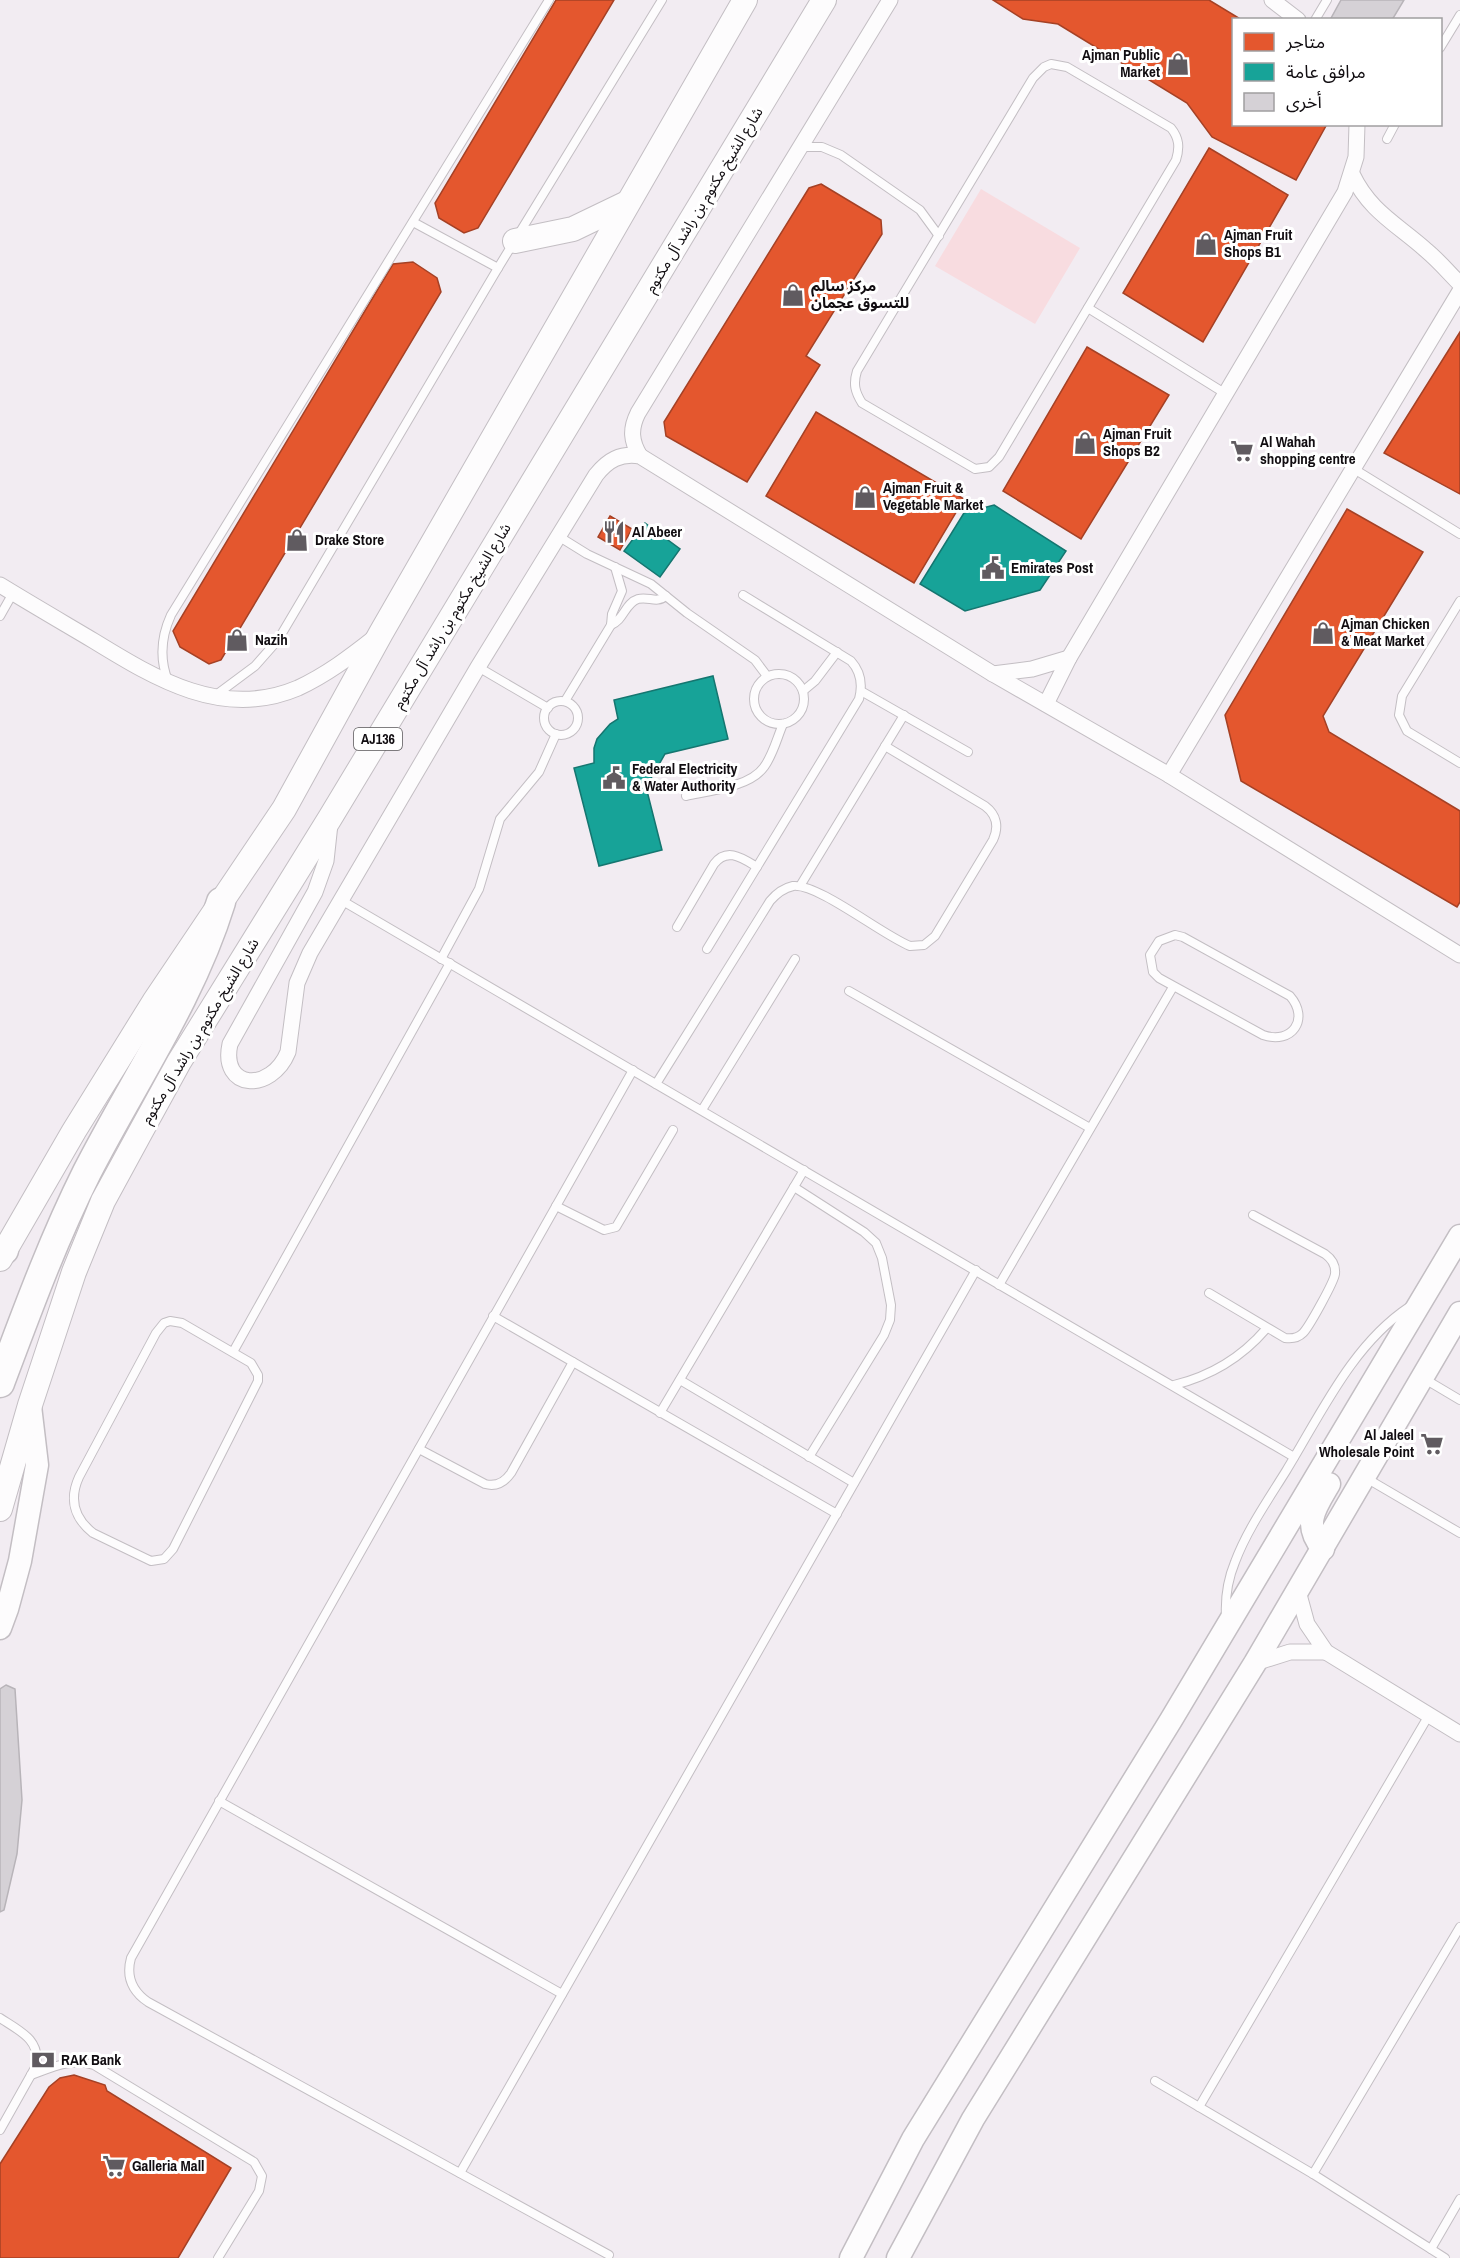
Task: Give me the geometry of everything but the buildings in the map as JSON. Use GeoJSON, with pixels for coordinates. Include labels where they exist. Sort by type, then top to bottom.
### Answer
{"type":"FeatureCollection","features":[{"type":"Feature","properties":{"kind":"highway"},"geometry":{"type":"LineString","coordinates":[[0,1383],[59,1230],[88,1170],[193,977],[221,902]]}},
{"type":"Feature","properties":{"kind":"main road","name":"AJ136"},"geometry":{"type":"LineString","coordinates":[[1,1254],[133,1035],[284,809],[381,633],[745,0]]}},
{"type":"Feature","properties":{"kind":"main road","name":"شارع الشيخ مكتوم بن راشد آل مكتوم"},"geometry":{"type":"LineString","coordinates":[[0,1509],[30,1405],[74,1272],[103,1201],[179,1062],[330,818],[824,0]]}},
{"type":"Feature","properties":{"kind":"main road"},"geometry":{"type":"LineString","coordinates":[[515,241],[573,229],[627,204]]}},
{"type":"Feature","properties":{"kind":"main road"},"geometry":{"type":"LineString","coordinates":[[851,2258],[914,2139],[1226,1627],[1460,1236]]}},
{"type":"Feature","properties":{"kind":"main road"},"geometry":{"type":"LineString","coordinates":[[898,2258],[973,2119],[1255,1663],[1460,1313]]}},
{"type":"Feature","properties":{"kind":"main road"},"geometry":{"type":"LineString","coordinates":[[1323,1549],[1312,1529],[1313,1513],[1382,1393],[1396,1343]]}},
{"type":"Feature","properties":{"kind":"main road"},"geometry":{"type":"LineString","coordinates":[[0,1628],[20,1561],[37,1465],[30,1405]]}},
{"type":"Feature","properties":{"kind":"street"},"geometry":{"type":"LineString","coordinates":[[640,456],[632,440],[634,421],[638,413],[891,0]]}},
{"type":"Feature","properties":{"kind":"street"},"geometry":{"type":"LineString","coordinates":[[1272,0],[1295,18]]}},
{"type":"Feature","properties":{"kind":"street"},"geometry":{"type":"LineString","coordinates":[[1046,704],[1069,658],[1346,192],[1352,174],[1357,126]]}},
{"type":"Feature","properties":{"kind":"street"},"geometry":{"type":"LineString","coordinates":[[1352,174],[1365,198],[1374,208],[1426,250],[1460,284]]}},
{"type":"Feature","properties":{"kind":"street"},"geometry":{"type":"LineString","coordinates":[[1169,775],[1460,291]]}},
{"type":"Feature","properties":{"kind":"street"},"geometry":{"type":"LineString","coordinates":[[330,818],[326,861],[315,892],[230,1044],[228,1062],[239,1077],[248,1081],[257,1081],[276,1072],[284,1063],[288,1052],[300,973],[478,667],[558,536],[602,466],[620,456],[640,456],[993,674],[1169,775],[1460,955]]}},
{"type":"Feature","properties":{"kind":"street"},"geometry":{"type":"LineString","coordinates":[[7,589],[131,664],[190,692],[212,697],[240,700],[269,697],[296,688],[346,660],[381,633]]}},
{"type":"Feature","properties":{"kind":"street"},"geometry":{"type":"LineString","coordinates":[[993,674],[1032,669],[1069,658]]}},
{"type":"Feature","properties":{"kind":"street"},"geometry":{"type":"LineString","coordinates":[[1298,1591],[1307,1624],[1326,1652],[1460,1734]]}},
{"type":"Feature","properties":{"kind":"street"},"geometry":{"type":"LineString","coordinates":[[1255,1663],[1290,1652],[1326,1652]]}},
{"type":"Feature","properties":{"kind":"lane"},"geometry":{"type":"LineString","coordinates":[[168,683],[161,656],[165,628],[171,615],[549,0]]}},
{"type":"Feature","properties":{"kind":"lane"},"geometry":{"type":"LineString","coordinates":[[212,697],[255,666],[278,640],[498,268],[662,0]]}},
{"type":"Feature","properties":{"kind":"lane"},"geometry":{"type":"LineString","coordinates":[[1317,18],[1327,0]]}},
{"type":"Feature","properties":{"kind":"lane"},"geometry":{"type":"LineString","coordinates":[[1442,45],[1460,15]]}},
{"type":"Feature","properties":{"kind":"lane"},"geometry":{"type":"LineString","coordinates":[[1051,64],[1066,67],[1171,128],[1179,143],[1176,160],[995,463],[982,470],[968,466],[869,408],[857,396],[855,388],[857,371],[939,236],[1038,72],[1051,64]]}},
{"type":"Feature","properties":{"kind":"lane"},"geometry":{"type":"LineString","coordinates":[[1387,139],[1394,126]]}},
{"type":"Feature","properties":{"kind":"lane"},"geometry":{"type":"LineString","coordinates":[[801,147],[822,147],[841,155],[920,210],[939,236]]}},
{"type":"Feature","properties":{"kind":"lane"},"geometry":{"type":"LineString","coordinates":[[413,222],[498,268]]}},
{"type":"Feature","properties":{"kind":"lane"},"geometry":{"type":"LineString","coordinates":[[1088,308],[1226,394]]}},
{"type":"Feature","properties":{"kind":"lane"},"geometry":{"type":"LineString","coordinates":[[1354,469],[1460,534]]}},
{"type":"Feature","properties":{"kind":"lane"},"geometry":{"type":"LineString","coordinates":[[558,536],[642,579],[754,660],[767,676]]}},
{"type":"Feature","properties":{"kind":"lane"},"geometry":{"type":"LineString","coordinates":[[565,701],[576,709],[578,723],[569,733],[556,734],[546,726],[544,720],[548,708],[552,704],[565,701],[610,626],[622,591],[615,567]]}},
{"type":"Feature","properties":{"kind":"lane"},"geometry":{"type":"LineString","coordinates":[[0,616],[7,589]]}},
{"type":"Feature","properties":{"kind":"lane"},"geometry":{"type":"LineString","coordinates":[[707,949],[859,699],[862,682],[856,667],[837,652],[743,595]]}},
{"type":"Feature","properties":{"kind":"lane"},"geometry":{"type":"LineString","coordinates":[[610,626],[621,620],[629,606],[636,600],[646,598],[657,601],[666,596]]}},
{"type":"Feature","properties":{"kind":"lane"},"geometry":{"type":"LineString","coordinates":[[1460,602],[1402,696],[1399,715],[1407,731],[1460,763]]}},
{"type":"Feature","properties":{"kind":"lane"},"geometry":{"type":"LineString","coordinates":[[803,691],[815,681],[837,652]]}},
{"type":"Feature","properties":{"kind":"lane"},"geometry":{"type":"LineString","coordinates":[[478,667],[548,708]]}},
{"type":"Feature","properties":{"kind":"lane"},"geometry":{"type":"LineString","coordinates":[[686,796],[742,783],[758,774],[768,760],[783,724],[798,716],[805,699],[803,691],[793,677],[784,674],[767,676],[755,689],[753,698],[755,706],[765,720],[783,724]]}},
{"type":"Feature","properties":{"kind":"lane"},"geometry":{"type":"LineString","coordinates":[[861,691],[968,752]]}},
{"type":"Feature","properties":{"kind":"lane"},"geometry":{"type":"LineString","coordinates":[[800,886],[904,715]]}},
{"type":"Feature","properties":{"kind":"lane"},"geometry":{"type":"LineString","coordinates":[[441,958],[479,889],[500,819],[539,772],[556,734]]}},
{"type":"Feature","properties":{"kind":"lane"},"geometry":{"type":"LineString","coordinates":[[656,1084],[770,901],[787,888],[800,886],[814,890],[910,946],[924,945],[935,936],[993,840],[996,834],[996,821],[985,806],[885,746]]}},
{"type":"Feature","properties":{"kind":"lane"},"geometry":{"type":"LineString","coordinates":[[677,927],[714,864],[722,856],[733,854],[757,867]]}},
{"type":"Feature","properties":{"kind":"lane"},"geometry":{"type":"LineString","coordinates":[[341,900],[1294,1457]]}},
{"type":"Feature","properties":{"kind":"lane"},"geometry":{"type":"LineString","coordinates":[[1174,935],[1183,937],[1290,996],[1299,1014],[1297,1024],[1291,1032],[1282,1037],[1272,1038],[1173,987],[1153,972],[1150,956],[1159,941],[1174,935]]}},
{"type":"Feature","properties":{"kind":"lane"},"geometry":{"type":"LineString","coordinates":[[702,1110],[795,959]]}},
{"type":"Feature","properties":{"kind":"lane"},"geometry":{"type":"LineString","coordinates":[[233,1352],[450,963]]}},
{"type":"Feature","properties":{"kind":"lane"},"geometry":{"type":"LineString","coordinates":[[999,1285],[1173,987]]}},
{"type":"Feature","properties":{"kind":"lane"},"geometry":{"type":"LineString","coordinates":[[849,992],[1090,1128]]}},
{"type":"Feature","properties":{"kind":"lane"},"geometry":{"type":"LineString","coordinates":[[609,2255],[148,2002],[132,1986],[128,1972],[131,1958],[633,1070]]}},
{"type":"Feature","properties":{"kind":"lane"},"geometry":{"type":"LineString","coordinates":[[556,1206],[604,1230],[616,1227],[673,1130]]}},
{"type":"Feature","properties":{"kind":"lane"},"geometry":{"type":"LineString","coordinates":[[660,1413],[804,1170]]}},
{"type":"Feature","properties":{"kind":"lane"},"geometry":{"type":"LineString","coordinates":[[794,1187],[871,1237],[879,1251],[891,1305],[890,1320],[884,1335],[809,1457]]}},
{"type":"Feature","properties":{"kind":"lane"},"geometry":{"type":"LineString","coordinates":[[1209,1293],[1266,1329],[1292,1339],[1303,1334],[1334,1280],[1335,1268],[1330,1257],[1253,1215]]}},
{"type":"Feature","properties":{"kind":"lane"},"geometry":{"type":"LineString","coordinates":[[460,2173],[976,1270]]}},
{"type":"Feature","properties":{"kind":"lane"},"geometry":{"type":"LineString","coordinates":[[1226,1627],[1226,1606],[1233,1565],[1246,1537],[1358,1356],[1388,1324],[1423,1298]]}},
{"type":"Feature","properties":{"kind":"lane"},"geometry":{"type":"LineString","coordinates":[[494,1316],[837,1514]]}},
{"type":"Feature","properties":{"kind":"lane"},"geometry":{"type":"LineString","coordinates":[[176,1321],[233,1352],[252,1363],[258,1375],[256,1387],[170,1555],[158,1561],[151,1561],[93,1533],[80,1521],[76,1512],[75,1485],[159,1327],[164,1323],[176,1321]]}},
{"type":"Feature","properties":{"kind":"lane"},"geometry":{"type":"LineString","coordinates":[[1174,1385],[1192,1381],[1225,1365],[1247,1349],[1266,1329]]}},
{"type":"Feature","properties":{"kind":"lane"},"geometry":{"type":"LineString","coordinates":[[418,1449],[484,1484],[503,1482],[511,1473],[573,1362]]}},
{"type":"Feature","properties":{"kind":"lane"},"geometry":{"type":"LineString","coordinates":[[1422,1377],[1460,1400]]}},
{"type":"Feature","properties":{"kind":"lane"},"geometry":{"type":"LineString","coordinates":[[680,1380],[854,1484]]}},
{"type":"Feature","properties":{"kind":"lane"},"geometry":{"type":"LineString","coordinates":[[1365,1477],[1460,1533]]}},
{"type":"Feature","properties":{"kind":"lane"},"geometry":{"type":"LineString","coordinates":[[1198,2107],[1429,1715]]}},
{"type":"Feature","properties":{"kind":"lane"},"geometry":{"type":"LineString","coordinates":[[219,1801],[562,1994]]}},
{"type":"Feature","properties":{"kind":"lane"},"geometry":{"type":"LineString","coordinates":[[1313,2174],[1460,1927]]}},
{"type":"Feature","properties":{"kind":"lane"},"geometry":{"type":"LineString","coordinates":[[0,2018],[24,2033],[36,2048],[36,2067],[0,2130]]}},
{"type":"Feature","properties":{"kind":"lane"},"geometry":{"type":"LineString","coordinates":[[31,2075],[68,2062],[94,2064],[254,2162],[262,2176],[259,2191],[218,2258]]}},
{"type":"Feature","properties":{"kind":"lane"},"geometry":{"type":"LineString","coordinates":[[1155,2081],[1313,2174],[1445,2258]]}},
{"type":"Feature","properties":{"kind":"lane"},"geometry":{"type":"LineString","coordinates":[[1431,2249],[1460,2199]]}},
{"type":"Feature","properties":{"kind":"shaded area"},"geometry":{"type":"Polygon","coordinates":[[[981,189],[1080,248],[1035,324],[935,266],[981,189]]]}},
{"type":"Feature","properties":{"kind":"place","name":"Ajman Public Market"},"geometry":{"type":"Point","coordinates":[1178,64]}},
{"type":"Feature","properties":{"kind":"place","name":"Ajman Fruit Shops B1"},"geometry":{"type":"Point","coordinates":[1206,244]}},
{"type":"Feature","properties":{"kind":"place","name":"مركز سالم للتسوق عجمان"},"geometry":{"type":"Point","coordinates":[793,295]}},
{"type":"Feature","properties":{"kind":"place","name":"Ajman Fruit Shops B2"},"geometry":{"type":"Point","coordinates":[1085,443]}},
{"type":"Feature","properties":{"kind":"place","name":"Al Wahah shopping centre"},"geometry":{"type":"Point","coordinates":[1242,451]}},
{"type":"Feature","properties":{"kind":"place","name":"Ajman Fruit & Vegetable Market"},"geometry":{"type":"Point","coordinates":[865,497]}},
{"type":"Feature","properties":{"kind":"place","name":"Al Abeer"},"geometry":{"type":"Point","coordinates":[614,532]}},
{"type":"Feature","properties":{"kind":"place","name":"Drake Store"},"geometry":{"type":"Point","coordinates":[297,540]}},
{"type":"Feature","properties":{"kind":"place","name":"Emirates Post"},"geometry":{"type":"Point","coordinates":[993,568]}},
{"type":"Feature","properties":{"kind":"place","name":"Ajman Chicken & Meat Market"},"geometry":{"type":"Point","coordinates":[1323,633]}},
{"type":"Feature","properties":{"kind":"place","name":"Nazih"},"geometry":{"type":"Point","coordinates":[237,640]}},
{"type":"Feature","properties":{"kind":"place","name":"Federal Electricity & Water Authority"},"geometry":{"type":"Point","coordinates":[614,778]}},
{"type":"Feature","properties":{"kind":"place","name":"Al Jaleel Wholesale Point"},"geometry":{"type":"Point","coordinates":[1432,1444]}},
{"type":"Feature","properties":{"kind":"place","name":"RAK Bank"},"geometry":{"type":"Point","coordinates":[43,2060]}},
{"type":"Feature","properties":{"kind":"place","name":"Galleria Mall"},"geometry":{"type":"Point","coordinates":[114,2166]}}]}
